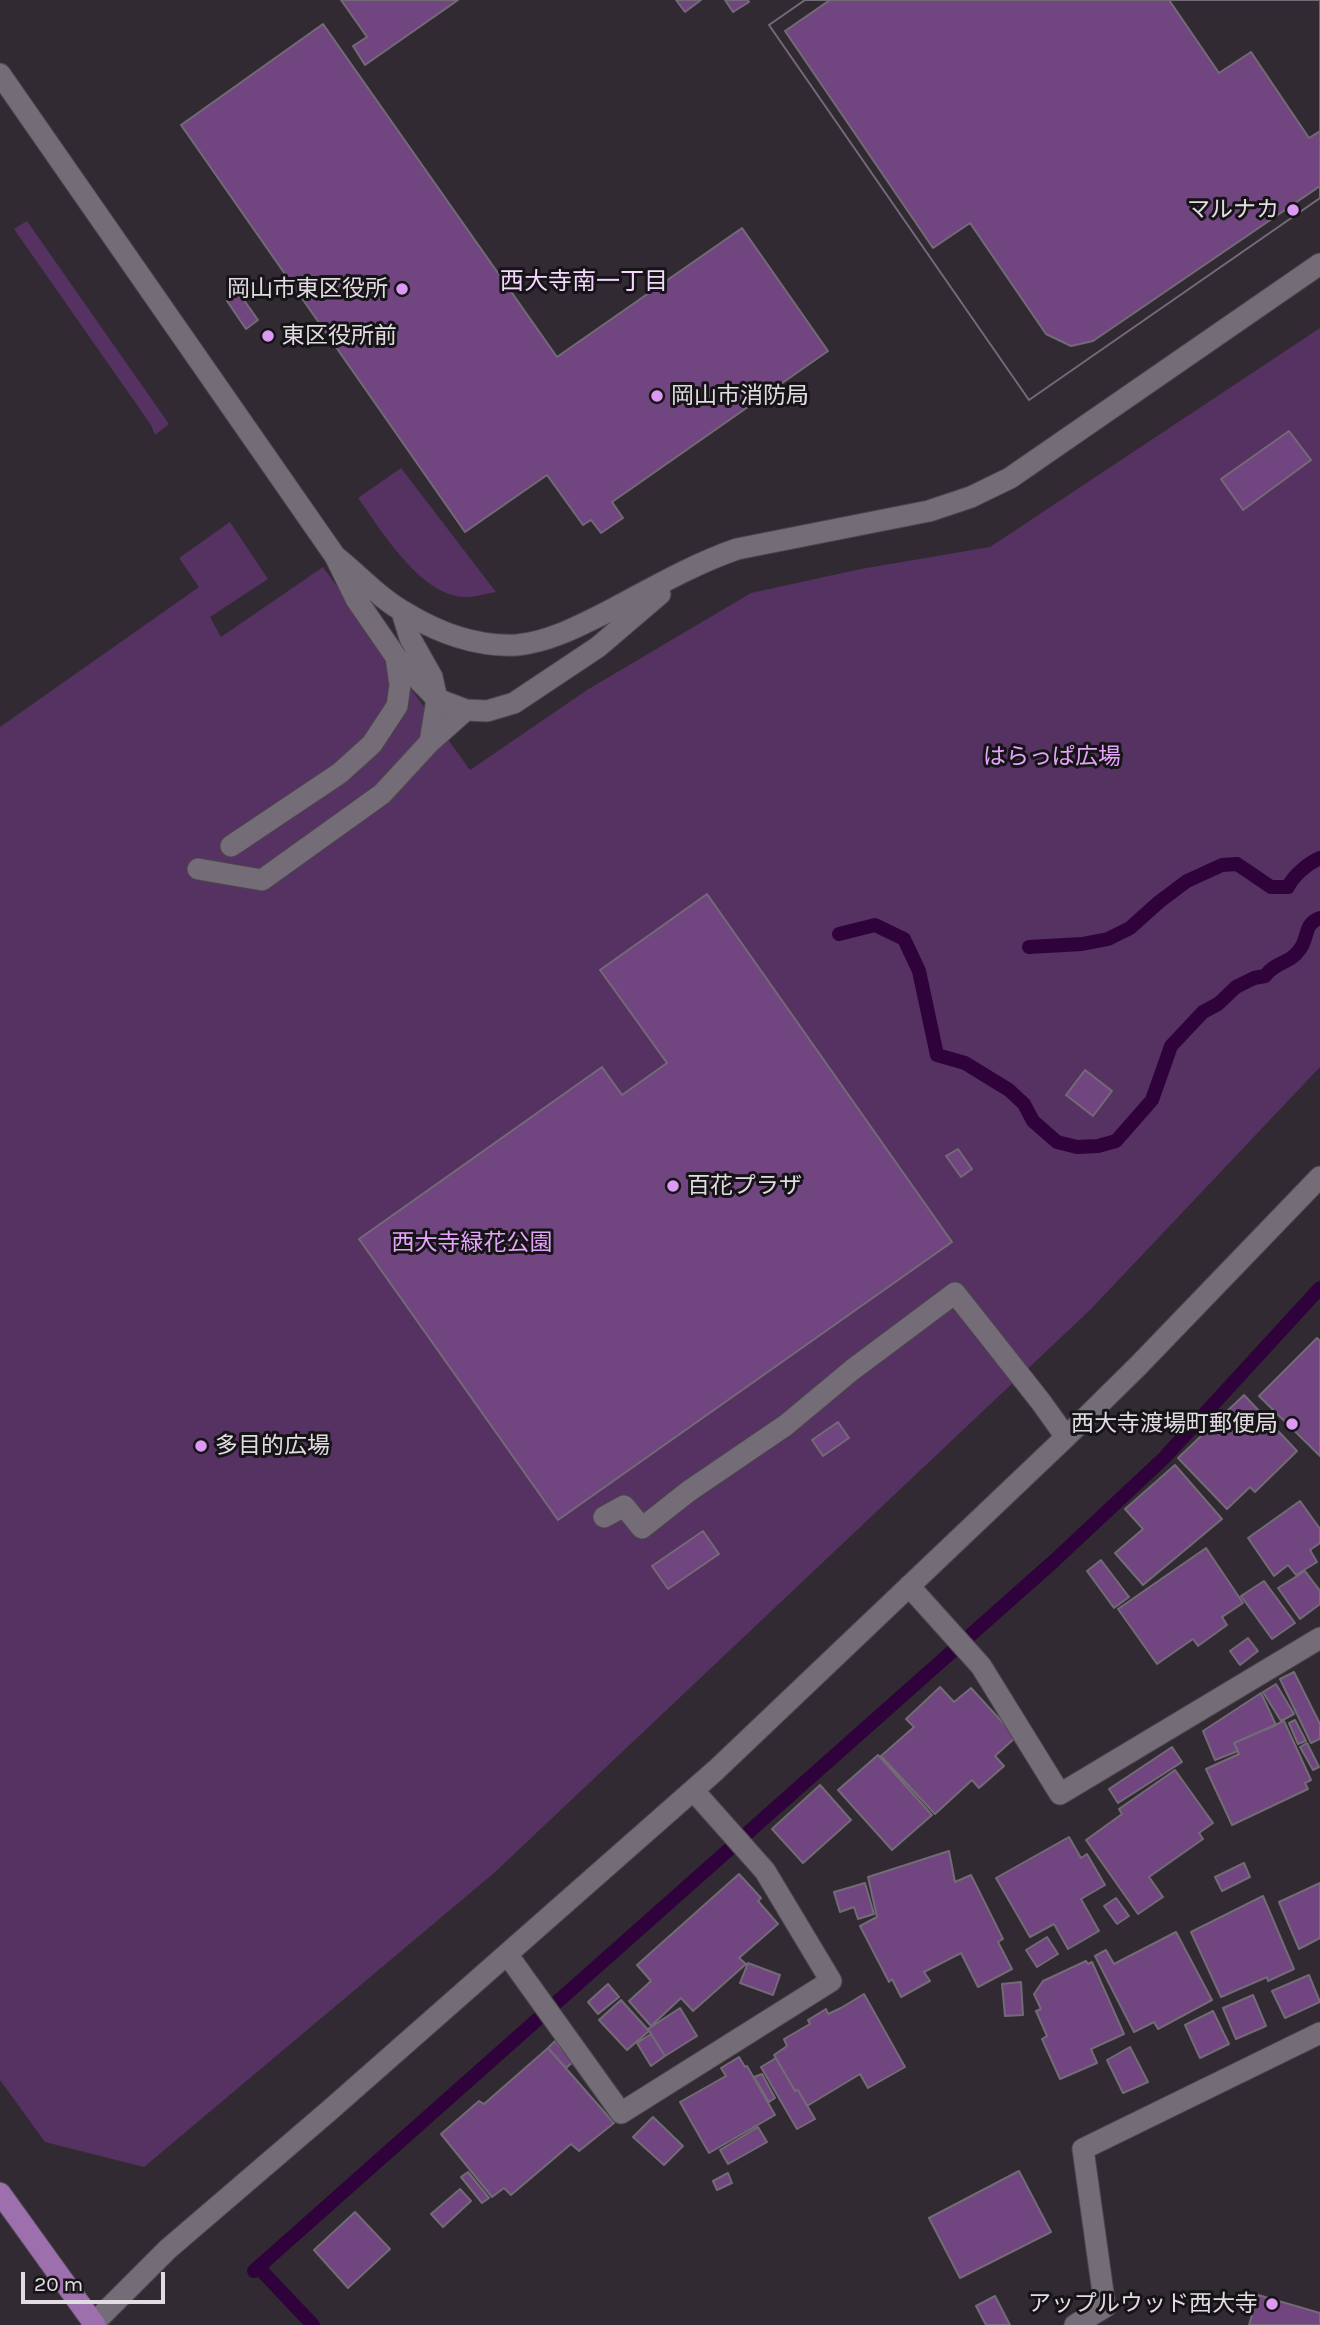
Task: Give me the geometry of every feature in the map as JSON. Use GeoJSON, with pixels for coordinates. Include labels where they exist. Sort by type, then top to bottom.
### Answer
{"type":"FeatureCollection","features":[{"type":"Feature","properties":{"kind":"main road"},"geometry":{"type":"LineString","coordinates":[[0,2193],[94,2325]]}},
{"type":"Feature","properties":{"kind":"street"},"geometry":{"type":"LineString","coordinates":[[0,74],[335,556],[356,599],[396,657],[436,699],[466,710],[487,711],[514,703],[598,647],[687,570]]}},
{"type":"Feature","properties":{"kind":"street"},"geometry":{"type":"LineString","coordinates":[[335,556],[402,612],[434,629],[467,640],[493,644],[518,645],[548,639],[576,628],[710,558],[737,549],[929,511],[971,497],[1010,478],[1320,264]]}},
{"type":"Feature","properties":{"kind":"street"},"geometry":{"type":"LineString","coordinates":[[402,612],[410,638],[432,677],[436,699],[430,741]]}},
{"type":"Feature","properties":{"kind":"street"},"geometry":{"type":"LineString","coordinates":[[231,846],[340,773],[372,744],[397,706],[400,685],[396,657]]}},
{"type":"Feature","properties":{"kind":"street"},"geometry":{"type":"LineString","coordinates":[[198,869],[262,880],[382,794],[430,741],[466,710]]}},
{"type":"Feature","properties":{"kind":"street"},"geometry":{"type":"LineString","coordinates":[[94,2325],[168,2249],[693,1790],[1066,1437],[1320,1177]]}},
{"type":"Feature","properties":{"kind":"street"},"geometry":{"type":"LineString","coordinates":[[604,1517],[624,1506],[642,1528],[786,1426],[852,1370],[955,1293],[1066,1437]]}},
{"type":"Feature","properties":{"kind":"street"},"geometry":{"type":"LineString","coordinates":[[909,1586],[981,1666],[1060,1794],[1320,1639]]}},
{"type":"Feature","properties":{"kind":"street"},"geometry":{"type":"LineString","coordinates":[[507,1954],[621,2113],[831,1981],[765,1871],[693,1790]]}},
{"type":"Feature","properties":{"kind":"street"},"geometry":{"type":"LineString","coordinates":[[1075,2325],[1105,2307],[1083,2149],[1320,2033]]}},
{"type":"Feature","properties":{"kind":"green space"},"geometry":{"type":"Polygon","coordinates":[[[27,221],[169,424],[155,435],[151,425],[14,229],[27,221]]]}},
{"type":"Feature","properties":{"kind":"green space","name":"西大寺緑花公園"},"geometry":{"type":"Polygon","coordinates":[[[1320,328],[1320,1067],[1091,1309],[494,1873],[144,2167],[45,2142],[0,2080],[0,727],[199,587],[179,558],[230,522],[268,579],[210,617],[221,637],[323,567],[470,770],[587,690],[751,593],[861,569],[990,547],[1320,328]]]}},
{"type":"Feature","properties":{"kind":"green space"},"geometry":{"type":"Polygon","coordinates":[[[401,468],[496,592],[468,597],[448,593],[417,573],[390,543],[358,498],[401,468]]]}},
{"type":"Feature","properties":{"kind":"building"},"geometry":{"type":"Polygon","coordinates":[[[341,0],[458,0],[365,65],[353,46],[367,37],[341,0]]]}},
{"type":"Feature","properties":{"kind":"building"},"geometry":{"type":"Polygon","coordinates":[[[676,0],[701,0],[685,12],[676,0]]]}},
{"type":"Feature","properties":{"kind":"building"},"geometry":{"type":"Polygon","coordinates":[[[725,0],[748,0],[749,2],[733,12],[725,0]]]}},
{"type":"Feature","properties":{"kind":"building","name":"マルナカ"},"geometry":{"type":"Polygon","coordinates":[[[805,0],[830,0],[785,31],[933,248],[970,223],[1046,334],[1071,346],[1093,341],[1320,186],[1320,198],[1029,400],[769,25],[805,0]]]}},
{"type":"Feature","properties":{"kind":"building"},"geometry":{"type":"Polygon","coordinates":[[[805,0],[1320,0],[1320,198],[1029,400],[769,25],[805,0]]]}},
{"type":"Feature","properties":{"kind":"building","name":"マルナカ"},"geometry":{"type":"Polygon","coordinates":[[[1169,0],[1320,0],[1320,131],[1309,138],[1251,52],[1219,73],[1169,0]]]}},
{"type":"Feature","properties":{"kind":"building","name":"岡山市東区役所"},"geometry":{"type":"Polygon","coordinates":[[[323,24],[557,357],[742,228],[828,351],[612,502],[623,518],[601,533],[591,520],[583,525],[547,475],[465,532],[181,125],[323,24]]]}},
{"type":"Feature","properties":{"kind":"building"},"geometry":{"type":"Polygon","coordinates":[[[239,293],[258,320],[246,329],[227,301],[239,293]]]}},
{"type":"Feature","properties":{"kind":"building"},"geometry":{"type":"Polygon","coordinates":[[[1289,431],[1311,460],[1243,510],[1221,479],[1289,431]]]}},
{"type":"Feature","properties":{"kind":"building","name":"百花プラザ"},"geometry":{"type":"Polygon","coordinates":[[[707,894],[952,1242],[558,1520],[359,1239],[602,1067],[622,1095],[667,1063],[600,970],[707,894]]]}},
{"type":"Feature","properties":{"kind":"building"},"geometry":{"type":"Polygon","coordinates":[[[1085,1070],[1112,1091],[1093,1116],[1066,1095],[1085,1070]]]}},
{"type":"Feature","properties":{"kind":"building"},"geometry":{"type":"Polygon","coordinates":[[[958,1149],[972,1169],[961,1177],[946,1156],[958,1149]]]}},
{"type":"Feature","properties":{"kind":"building"},"geometry":{"type":"Polygon","coordinates":[[[1317,1338],[1320,1341],[1320,1456],[1259,1396],[1317,1338]]]}},
{"type":"Feature","properties":{"kind":"building"},"geometry":{"type":"Polygon","coordinates":[[[1244,1395],[1297,1451],[1255,1492],[1250,1487],[1227,1509],[1178,1458],[1244,1395]]]}},
{"type":"Feature","properties":{"kind":"building"},"geometry":{"type":"Polygon","coordinates":[[[838,1422],[849,1438],[823,1456],[812,1440],[838,1422]]]}},
{"type":"Feature","properties":{"kind":"building"},"geometry":{"type":"Polygon","coordinates":[[[1175,1465],[1222,1519],[1143,1585],[1115,1553],[1143,1529],[1125,1509],[1175,1465]]]}},
{"type":"Feature","properties":{"kind":"building"},"geometry":{"type":"Polygon","coordinates":[[[1300,1501],[1320,1529],[1320,1543],[1310,1550],[1317,1562],[1296,1575],[1288,1565],[1274,1576],[1248,1538],[1300,1501]]]}},
{"type":"Feature","properties":{"kind":"building"},"geometry":{"type":"Polygon","coordinates":[[[703,1531],[719,1554],[668,1589],[652,1566],[703,1531]]]}},
{"type":"Feature","properties":{"kind":"building"},"geometry":{"type":"Polygon","coordinates":[[[1206,1548],[1243,1603],[1222,1617],[1227,1625],[1198,1646],[1193,1639],[1157,1664],[1118,1609],[1206,1548]]]}},
{"type":"Feature","properties":{"kind":"building"},"geometry":{"type":"Polygon","coordinates":[[[1101,1560],[1129,1597],[1114,1608],[1087,1571],[1101,1560]]]}},
{"type":"Feature","properties":{"kind":"building"},"geometry":{"type":"Polygon","coordinates":[[[1305,1571],[1320,1591],[1320,1604],[1300,1619],[1278,1588],[1305,1571]]]}},
{"type":"Feature","properties":{"kind":"building"},"geometry":{"type":"Polygon","coordinates":[[[1264,1581],[1295,1623],[1272,1639],[1241,1596],[1264,1581]]]}},
{"type":"Feature","properties":{"kind":"building"},"geometry":{"type":"Polygon","coordinates":[[[1248,1638],[1258,1651],[1240,1665],[1230,1651],[1248,1638]]]}},
{"type":"Feature","properties":{"kind":"building"},"geometry":{"type":"Polygon","coordinates":[[[1294,1672],[1320,1724],[1320,1739],[1311,1743],[1280,1679],[1294,1672]]]}},
{"type":"Feature","properties":{"kind":"building"},"geometry":{"type":"Polygon","coordinates":[[[1276,1684],[1294,1714],[1281,1721],[1263,1692],[1276,1684]]]}},
{"type":"Feature","properties":{"kind":"building"},"geometry":{"type":"Polygon","coordinates":[[[940,1687],[954,1702],[971,1688],[1016,1737],[995,1756],[1004,1766],[979,1788],[972,1780],[935,1814],[881,1756],[914,1727],[906,1719],[940,1687]]]}},
{"type":"Feature","properties":{"kind":"building"},"geometry":{"type":"Polygon","coordinates":[[[1261,1693],[1276,1725],[1234,1743],[1238,1751],[1215,1760],[1203,1731],[1261,1693]]]}},
{"type":"Feature","properties":{"kind":"building"},"geometry":{"type":"Polygon","coordinates":[[[1295,1720],[1306,1741],[1298,1744],[1289,1723],[1295,1720]]]}},
{"type":"Feature","properties":{"kind":"building"},"geometry":{"type":"Polygon","coordinates":[[[1284,1721],[1311,1780],[1305,1783],[1308,1789],[1232,1825],[1206,1769],[1239,1754],[1234,1743],[1284,1721]]]}},
{"type":"Feature","properties":{"kind":"building"},"geometry":{"type":"Polygon","coordinates":[[[1307,1743],[1319,1767],[1313,1770],[1300,1747],[1307,1743]]]}},
{"type":"Feature","properties":{"kind":"building"},"geometry":{"type":"Polygon","coordinates":[[[1172,1747],[1182,1762],[1118,1803],[1109,1789],[1172,1747]]]}},
{"type":"Feature","properties":{"kind":"building"},"geometry":{"type":"Polygon","coordinates":[[[878,1755],[932,1815],[892,1850],[838,1790],[878,1755]]]}},
{"type":"Feature","properties":{"kind":"building"},"geometry":{"type":"Polygon","coordinates":[[[1175,1770],[1213,1823],[1199,1833],[1203,1839],[1149,1877],[1163,1897],[1138,1914],[1086,1840],[1122,1814],[1119,1809],[1175,1770]]]}},
{"type":"Feature","properties":{"kind":"building"},"geometry":{"type":"Polygon","coordinates":[[[820,1785],[851,1820],[803,1863],[772,1829],[820,1785]]]}},
{"type":"Feature","properties":{"kind":"building"},"geometry":{"type":"Polygon","coordinates":[[[1069,1837],[1081,1858],[1087,1854],[1105,1885],[1081,1899],[1099,1931],[1068,1949],[1054,1924],[1030,1937],[996,1878],[1069,1837]]]}},
{"type":"Feature","properties":{"kind":"building"},"geometry":{"type":"Polygon","coordinates":[[[949,1851],[955,1882],[971,1875],[1003,1939],[998,1942],[1012,1969],[978,1987],[961,1953],[924,1972],[930,1981],[901,1997],[892,1979],[889,1982],[860,1926],[877,1917],[868,1877],[949,1851]]]}},
{"type":"Feature","properties":{"kind":"building"},"geometry":{"type":"Polygon","coordinates":[[[1244,1863],[1250,1877],[1222,1891],[1215,1877],[1244,1863]]]}},
{"type":"Feature","properties":{"kind":"building"},"geometry":{"type":"Polygon","coordinates":[[[739,1874],[761,1898],[758,1901],[778,1924],[739,1958],[746,1964],[693,2011],[681,1998],[651,2026],[629,2001],[651,1981],[637,1965],[739,1874]]]}},
{"type":"Feature","properties":{"kind":"building"},"geometry":{"type":"Polygon","coordinates":[[[865,1883],[874,1914],[858,1919],[854,1907],[840,1912],[834,1892],[865,1883]]]}},
{"type":"Feature","properties":{"kind":"building"},"geometry":{"type":"Polygon","coordinates":[[[1320,1883],[1320,1938],[1299,1949],[1279,1902],[1320,1883]]]}},
{"type":"Feature","properties":{"kind":"building"},"geometry":{"type":"Polygon","coordinates":[[[1263,1896],[1294,1969],[1268,1981],[1267,1977],[1221,1997],[1191,1932],[1263,1896]]]}},
{"type":"Feature","properties":{"kind":"building"},"geometry":{"type":"Polygon","coordinates":[[[1116,1898],[1129,1916],[1117,1924],[1104,1906],[1116,1898]]]}},
{"type":"Feature","properties":{"kind":"building"},"geometry":{"type":"Polygon","coordinates":[[[1176,1932],[1212,2000],[1158,2029],[1154,2022],[1134,2032],[1095,1956],[1106,1950],[1114,1964],[1176,1932]]]}},
{"type":"Feature","properties":{"kind":"building"},"geometry":{"type":"Polygon","coordinates":[[[1047,1937],[1058,1954],[1037,1967],[1026,1950],[1047,1937]]]}},
{"type":"Feature","properties":{"kind":"building"},"geometry":{"type":"Polygon","coordinates":[[[1086,1961],[1088,1964],[1092,1962],[1124,2034],[1091,2049],[1097,2063],[1060,2079],[1042,2039],[1047,2036],[1036,2011],[1041,2009],[1034,1994],[1043,1981],[1086,1961]]]}},
{"type":"Feature","properties":{"kind":"building"},"geometry":{"type":"Polygon","coordinates":[[[748,1963],[780,1975],[773,1995],[740,1983],[748,1963]]]}},
{"type":"Feature","properties":{"kind":"building"},"geometry":{"type":"Polygon","coordinates":[[[1309,1975],[1320,2002],[1285,2018],[1272,1991],[1309,1975]]]}},
{"type":"Feature","properties":{"kind":"building"},"geometry":{"type":"Polygon","coordinates":[[[1021,1982],[1023,2015],[1005,2016],[1002,1984],[1021,1982]]]}},
{"type":"Feature","properties":{"kind":"building"},"geometry":{"type":"Polygon","coordinates":[[[608,1984],[619,1997],[598,2014],[588,2002],[608,1984]]]}},
{"type":"Feature","properties":{"kind":"building"},"geometry":{"type":"Polygon","coordinates":[[[864,1994],[905,2067],[868,2088],[860,2074],[807,2106],[774,2055],[787,2046],[784,2039],[810,2024],[808,2020],[826,2009],[828,2014],[841,2008],[864,1994]]]}},
{"type":"Feature","properties":{"kind":"building"},"geometry":{"type":"Polygon","coordinates":[[[1253,1995],[1266,2026],[1236,2039],[1223,2008],[1253,1995]]]}},
{"type":"Feature","properties":{"kind":"building"},"geometry":{"type":"Polygon","coordinates":[[[621,2000],[649,2031],[627,2050],[599,2020],[621,2000]]]}},
{"type":"Feature","properties":{"kind":"building"},"geometry":{"type":"Polygon","coordinates":[[[680,2008],[697,2036],[665,2056],[648,2029],[680,2008]]]}},
{"type":"Feature","properties":{"kind":"building"},"geometry":{"type":"Polygon","coordinates":[[[1213,2011],[1229,2044],[1200,2058],[1185,2025],[1213,2011]]]}},
{"type":"Feature","properties":{"kind":"building"},"geometry":{"type":"Polygon","coordinates":[[[651,2034],[665,2056],[651,2066],[637,2043],[651,2034]]]}},
{"type":"Feature","properties":{"kind":"building"},"geometry":{"type":"Polygon","coordinates":[[[555,2041],[573,2062],[566,2068],[548,2048],[555,2041]]]}},
{"type":"Feature","properties":{"kind":"building"},"geometry":{"type":"Polygon","coordinates":[[[1130,2047],[1148,2082],[1123,2093],[1107,2060],[1130,2047]]]}},
{"type":"Feature","properties":{"kind":"building"},"geometry":{"type":"Polygon","coordinates":[[[548,2048],[614,2123],[579,2151],[571,2144],[511,2195],[504,2188],[492,2197],[441,2134],[479,2101],[484,2104],[548,2048]]]}},
{"type":"Feature","properties":{"kind":"building"},"geometry":{"type":"Polygon","coordinates":[[[739,2057],[775,2115],[709,2153],[680,2102],[726,2076],[721,2068],[739,2057]]]}},
{"type":"Feature","properties":{"kind":"building"},"geometry":{"type":"Polygon","coordinates":[[[776,2058],[815,2119],[797,2129],[761,2067],[776,2058]]]}},
{"type":"Feature","properties":{"kind":"building"},"geometry":{"type":"Polygon","coordinates":[[[762,2074],[775,2098],[769,2102],[754,2077],[762,2074]]]}},
{"type":"Feature","properties":{"kind":"building"},"geometry":{"type":"Polygon","coordinates":[[[653,2117],[683,2146],[664,2165],[633,2137],[653,2117]]]}},
{"type":"Feature","properties":{"kind":"building"},"geometry":{"type":"Polygon","coordinates":[[[758,2127],[767,2142],[728,2164],[720,2150],[758,2127]]]}},
{"type":"Feature","properties":{"kind":"building"},"geometry":{"type":"Polygon","coordinates":[[[1019,2171],[1051,2232],[960,2278],[929,2218],[1019,2171]]]}},
{"type":"Feature","properties":{"kind":"building"},"geometry":{"type":"Polygon","coordinates":[[[468,2172],[489,2198],[482,2203],[461,2177],[468,2172]]]}},
{"type":"Feature","properties":{"kind":"building"},"geometry":{"type":"Polygon","coordinates":[[[728,2173],[732,2183],[717,2190],[713,2181],[728,2173]]]}},
{"type":"Feature","properties":{"kind":"building"},"geometry":{"type":"Polygon","coordinates":[[[460,2189],[471,2201],[443,2227],[431,2214],[460,2189]]]}},
{"type":"Feature","properties":{"kind":"building"},"geometry":{"type":"Polygon","coordinates":[[[355,2212],[390,2249],[348,2288],[314,2250],[355,2212]]]}},
{"type":"Feature","properties":{"kind":"building","name":"アップルウッド西大寺"},"geometry":{"type":"Polygon","coordinates":[[[1258,2295],[1320,2313],[1320,2325],[1249,2325],[1258,2295]]]}},
{"type":"Feature","properties":{"kind":"building"},"geometry":{"type":"Polygon","coordinates":[[[995,2296],[1010,2325],[986,2325],[976,2306],[995,2296]]]}},
{"type":"Feature","properties":{"kind":"waterway"},"geometry":{"type":"LineString","coordinates":[[1029,947],[1082,944],[1108,939],[1130,928],[1187,881],[1222,865],[1237,864],[1271,887],[1288,887],[1301,870],[1320,858]]}},
{"type":"Feature","properties":{"kind":"waterway"},"geometry":{"type":"LineString","coordinates":[[839,934],[875,925],[904,939],[919,971],[937,1055],[965,1063],[1009,1090],[1024,1104],[1033,1121],[1057,1142],[1077,1147],[1098,1146],[1116,1141],[1152,1100],[1171,1046],[1203,1012],[1218,1004],[1236,987],[1265,976],[1274,967],[1296,954],[1303,945],[1311,924],[1320,918]]}},
{"type":"Feature","properties":{"kind":"waterway"},"geometry":{"type":"LineString","coordinates":[[254,2271],[1054,1561],[1164,1458],[1320,1288]]}},
{"type":"Feature","properties":{"kind":"waterway"},"geometry":{"type":"LineString","coordinates":[[259,2268],[313,2325]]}},
{"type":"Feature","properties":{"kind":"place","name":"マルナカ"},"geometry":{"type":"Point","coordinates":[1293,210]}},
{"type":"Feature","properties":{"kind":"place","name":"岡山市東区役所"},"geometry":{"type":"Point","coordinates":[402,289]}},
{"type":"Feature","properties":{"kind":"place","name":"東区役所前"},"geometry":{"type":"Point","coordinates":[268,336]}},
{"type":"Feature","properties":{"kind":"place","name":"岡山市消防局"},"geometry":{"type":"Point","coordinates":[657,396]}},
{"type":"Feature","properties":{"kind":"place","name":"百花プラザ"},"geometry":{"type":"Point","coordinates":[673,1186]}},
{"type":"Feature","properties":{"kind":"place","name":"西大寺渡場町郵便局"},"geometry":{"type":"Point","coordinates":[1292,1424]}},
{"type":"Feature","properties":{"kind":"place","name":"多目的広場"},"geometry":{"type":"Point","coordinates":[201,1446]}},
{"type":"Feature","properties":{"kind":"place","name":"アップルウッド西大寺"},"geometry":{"type":"Point","coordinates":[1272,2304]}},
{"type":"Feature","properties":{"kind":"district","name":"西大寺南一丁目"},"geometry":{"type":"Point","coordinates":[584,282]}},
{"type":"Feature","properties":{"kind":"park label","name":"はらっぱ広場"},"geometry":{"type":"Point","coordinates":[1052,757]}}]}
